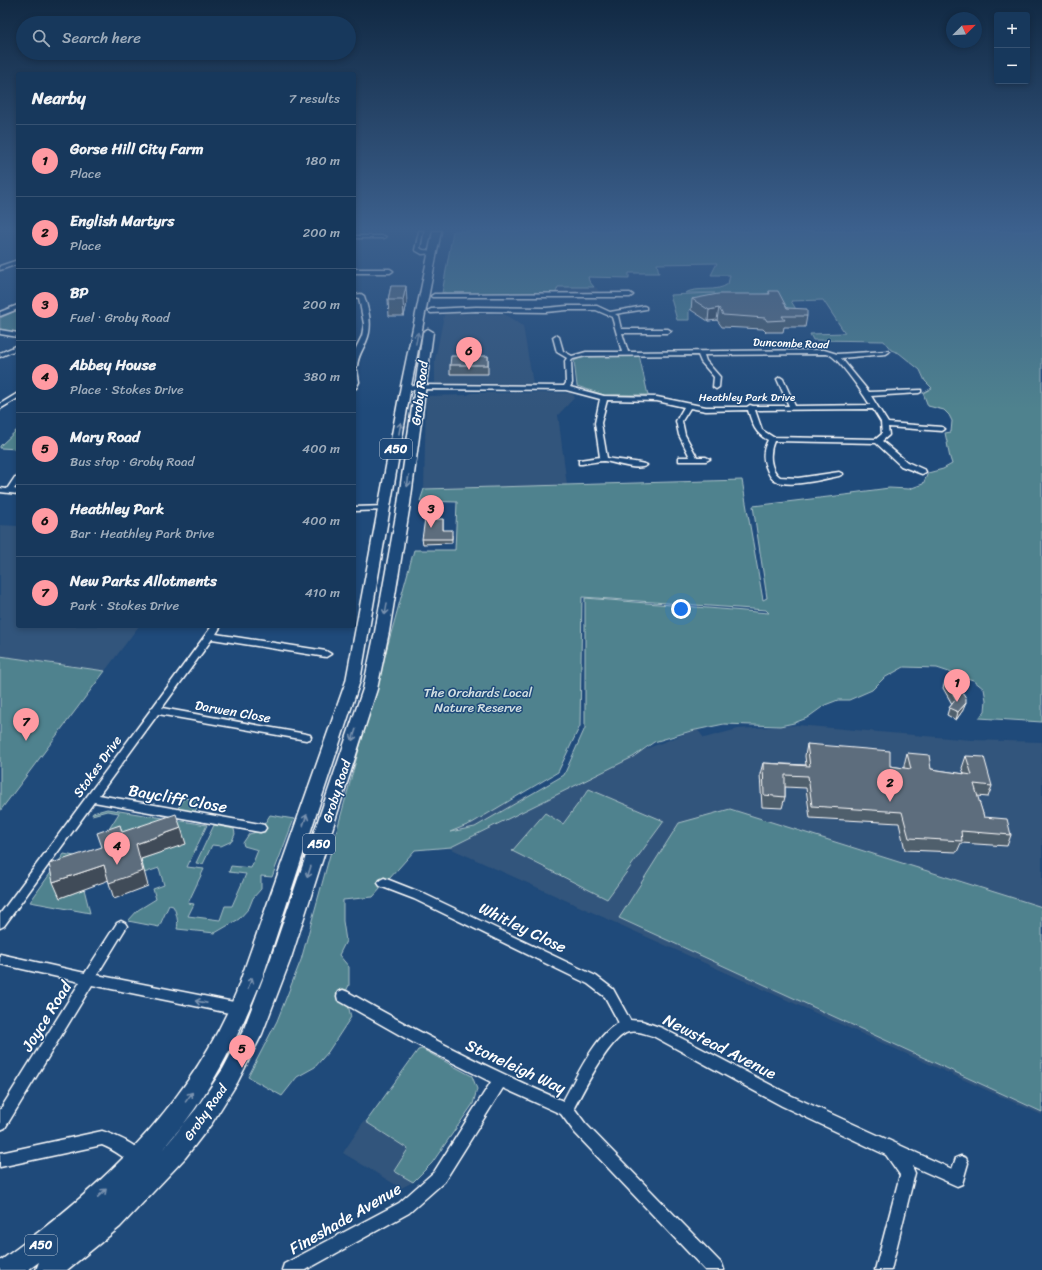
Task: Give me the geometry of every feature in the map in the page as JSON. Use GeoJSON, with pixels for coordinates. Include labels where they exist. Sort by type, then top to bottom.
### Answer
{"type":"FeatureCollection","features":[{"type":"Feature","properties":{"kind":"main road","name":"Groby Road"},"geometry":{"type":"LineString","coordinates":[[48,1270],[112,1219],[177,1150],[204,1116],[230,1076],[252,1034],[281,958],[370,689],[382,632],[404,504],[413,388],[427,290]]}},
{"type":"Feature","properties":{"kind":"main road","name":"Groby Road"},"geometry":{"type":"LineString","coordinates":[[8,1270],[74,1220],[139,1159],[173,1118],[203,1077],[224,1043],[239,1009],[253,976],[353,681],[386,508],[430,318],[435,290]]}},
{"type":"Feature","properties":{"kind":"street"},"geometry":{"type":"LineString","coordinates":[[434,296],[630,295]]}},
{"type":"Feature","properties":{"kind":"street"},"geometry":{"type":"LineString","coordinates":[[356,296],[361,296],[368,319],[364,341],[356,353]]}},
{"type":"Feature","properties":{"kind":"street"},"geometry":{"type":"LineString","coordinates":[[430,318],[476,309],[546,310],[597,308],[611,312],[644,308]]}},
{"type":"Feature","properties":{"kind":"street"},"geometry":{"type":"LineString","coordinates":[[0,314],[16,309]]}},
{"type":"Feature","properties":{"kind":"street"},"geometry":{"type":"LineString","coordinates":[[611,312],[615,316],[624,353]]}},
{"type":"Feature","properties":{"kind":"street"},"geometry":{"type":"LineString","coordinates":[[619,331],[668,331]]}},
{"type":"Feature","properties":{"kind":"street"},"geometry":{"type":"LineString","coordinates":[[0,332],[16,336]]}},
{"type":"Feature","properties":{"kind":"street"},"geometry":{"type":"LineString","coordinates":[[556,337],[560,352],[571,358],[566,365],[569,383],[566,388]]}},
{"type":"Feature","properties":{"kind":"street"},"geometry":{"type":"LineString","coordinates":[[0,355],[16,348]]}},
{"type":"Feature","properties":{"kind":"street"},"geometry":{"type":"LineString","coordinates":[[700,352],[703,361],[717,377],[716,387]]}},
{"type":"Feature","properties":{"kind":"street","name":"Duncombe Road"},"geometry":{"type":"LineString","coordinates":[[571,358],[586,354],[700,352],[815,352],[837,356],[867,394],[885,425]]}},
{"type":"Feature","properties":{"kind":"street"},"geometry":{"type":"LineString","coordinates":[[837,356],[886,352]]}},
{"type":"Feature","properties":{"kind":"street"},"geometry":{"type":"LineString","coordinates":[[780,379],[793,408]]}},
{"type":"Feature","properties":{"kind":"street","name":"Heathley Park Drive"},"geometry":{"type":"LineString","coordinates":[[413,388],[566,388],[604,398],[646,398],[706,409],[750,407],[875,407]]}},
{"type":"Feature","properties":{"kind":"street"},"geometry":{"type":"LineString","coordinates":[[867,394],[919,391]]}},
{"type":"Feature","properties":{"kind":"street"},"geometry":{"type":"LineString","coordinates":[[0,407],[16,396]]}},
{"type":"Feature","properties":{"kind":"street"},"geometry":{"type":"LineString","coordinates":[[604,398],[598,423],[604,459]]}},
{"type":"Feature","properties":{"kind":"street"},"geometry":{"type":"LineString","coordinates":[[688,406],[679,421],[682,435],[695,459]]}},
{"type":"Feature","properties":{"kind":"street"},"geometry":{"type":"LineString","coordinates":[[750,407],[758,430],[763,436],[772,439],[878,441],[886,435],[885,425],[942,429]]}},
{"type":"Feature","properties":{"kind":"street"},"geometry":{"type":"LineString","coordinates":[[772,439],[766,451],[766,458],[773,476],[778,479],[798,480],[839,474]]}},
{"type":"Feature","properties":{"kind":"street"},"geometry":{"type":"LineString","coordinates":[[878,441],[904,464],[922,472]]}},
{"type":"Feature","properties":{"kind":"street"},"geometry":{"type":"LineString","coordinates":[[582,462],[604,459],[618,463],[643,465]]}},
{"type":"Feature","properties":{"kind":"street"},"geometry":{"type":"LineString","coordinates":[[682,459],[706,459]]}},
{"type":"Feature","properties":{"kind":"street"},"geometry":{"type":"LineString","coordinates":[[10,490],[16,482]]}},
{"type":"Feature","properties":{"kind":"street"},"geometry":{"type":"LineString","coordinates":[[0,490],[16,492]]}},
{"type":"Feature","properties":{"kind":"street"},"geometry":{"type":"LineString","coordinates":[[356,509],[386,508]]}},
{"type":"Feature","properties":{"kind":"street","name":"Stokes Drive"},"geometry":{"type":"LineString","coordinates":[[0,923],[154,710],[216,628]]}},
{"type":"Feature","properties":{"kind":"street"},"geometry":{"type":"LineString","coordinates":[[210,636],[326,654]]}},
{"type":"Feature","properties":{"kind":"street","name":"Darwen Close"},"geometry":{"type":"LineString","coordinates":[[154,710],[306,737]]}},
{"type":"Feature","properties":{"kind":"street","name":"Baycliff Close"},"geometry":{"type":"LineString","coordinates":[[91,798],[260,828]]}},
{"type":"Feature","properties":{"kind":"street","name":"Whitley Close"},"geometry":{"type":"LineString","coordinates":[[384,883],[431,902],[592,980],[609,993],[627,1026]]}},
{"type":"Feature","properties":{"kind":"street","name":"Joyce Road"},"geometry":{"type":"LineString","coordinates":[[0,1123],[121,926]]}},
{"type":"Feature","properties":{"kind":"street"},"geometry":{"type":"LineString","coordinates":[[0,959],[89,979],[239,1009]]}},
{"type":"Feature","properties":{"kind":"street","name":"Stoneleigh Way"},"geometry":{"type":"LineString","coordinates":[[343,996],[419,1039],[500,1080],[566,1110],[580,1128],[716,1270]]}},
{"type":"Feature","properties":{"kind":"street"},"geometry":{"type":"LineString","coordinates":[[566,1110],[606,1042],[615,1031],[627,1026]]}},
{"type":"Feature","properties":{"kind":"street","name":"Newstead Avenue"},"geometry":{"type":"LineString","coordinates":[[627,1026],[641,1027],[657,1032],[787,1101],[957,1179],[961,1164]]}},
{"type":"Feature","properties":{"kind":"street","name":"Fineshade Avenue"},"geometry":{"type":"LineString","coordinates":[[290,1270],[404,1208],[439,1177],[500,1080]]}},
{"type":"Feature","properties":{"kind":"street"},"geometry":{"type":"LineString","coordinates":[[0,1160],[102,1138],[114,1142],[139,1159]]}},
{"type":"Feature","properties":{"kind":"street","name":"Newstead Avenue"},"geometry":{"type":"LineString","coordinates":[[882,1270],[908,1173],[891,1150]]}},
{"type":"Feature","properties":{"kind":"shaded area"},"geometry":{"type":"Polygon","coordinates":[[[557,290],[598,290],[599,294],[555,295],[557,290]]]}},
{"type":"Feature","properties":{"kind":"shaded area"},"geometry":{"type":"Polygon","coordinates":[[[448,313],[504,314],[523,326],[533,384],[489,386],[435,383],[435,360],[444,315],[448,313]]]}},
{"type":"Feature","properties":{"kind":"shaded area"},"geometry":{"type":"Polygon","coordinates":[[[472,393],[571,393],[575,397],[558,415],[567,485],[424,489],[426,396],[467,395],[472,393]]]}},
{"type":"Feature","properties":{"kind":"shaded area"},"geometry":{"type":"Polygon","coordinates":[[[0,525],[16,526],[16,628],[137,628],[105,671],[0,656],[0,525]]]}},
{"type":"Feature","properties":{"kind":"shaded area"},"geometry":{"type":"Polygon","coordinates":[[[797,725],[972,740],[1042,742],[1042,1115],[423,836],[697,729],[704,738],[738,729],[797,725]]]}},
{"type":"Feature","properties":{"kind":"shaded area"},"geometry":{"type":"Polygon","coordinates":[[[364,1121],[409,1149],[394,1171],[413,1182],[401,1188],[343,1153],[364,1121]]]}},
{"type":"Feature","properties":{"kind":"green space"},"geometry":{"type":"Polygon","coordinates":[[[442,290],[557,290],[555,295],[442,293],[442,290]]]}},
{"type":"Feature","properties":{"kind":"green space","name":"The Orchards Local Nature Reserve"},"geometry":{"type":"Polygon","coordinates":[[[1042,290],[1042,722],[979,718],[985,711],[986,700],[984,689],[973,680],[937,668],[904,667],[884,678],[872,690],[849,700],[838,700],[825,705],[807,718],[794,723],[780,726],[724,724],[691,731],[654,742],[633,757],[451,847],[415,850],[373,897],[343,900],[343,921],[346,941],[339,955],[349,967],[349,985],[341,1002],[348,1005],[351,1017],[328,1052],[315,1067],[297,1077],[282,1096],[248,1077],[277,1021],[301,960],[414,550],[455,550],[457,502],[420,501],[424,489],[742,480],[763,600],[767,598],[753,506],[853,494],[852,493],[889,488],[909,489],[923,484],[928,473],[943,469],[952,464],[945,433],[951,432],[952,421],[944,410],[928,406],[923,393],[932,388],[925,381],[920,370],[899,353],[891,350],[884,341],[813,340],[810,334],[845,333],[823,300],[791,301],[802,319],[716,305],[689,310],[689,320],[677,320],[670,295],[715,293],[685,293],[690,291],[1042,290]],[[582,597],[580,726],[558,772],[472,823],[450,832],[475,827],[564,775],[585,728],[585,598],[769,613],[766,610],[582,597]]]}},
{"type":"Feature","properties":{"kind":"green space"},"geometry":{"type":"Polygon","coordinates":[[[16,311],[16,333],[0,329],[0,318],[16,311]]]}},
{"type":"Feature","properties":{"kind":"green space"},"geometry":{"type":"Polygon","coordinates":[[[639,355],[648,395],[604,395],[577,386],[574,361],[582,357],[639,355]]]}},
{"type":"Feature","properties":{"kind":"green space"},"geometry":{"type":"Polygon","coordinates":[[[16,431],[16,449],[0,448],[0,446],[16,431]]]}},
{"type":"Feature","properties":{"kind":"green space"},"geometry":{"type":"Polygon","coordinates":[[[0,656],[105,671],[0,811],[0,656]]]}},
{"type":"Feature","properties":{"kind":"green space"},"geometry":{"type":"Polygon","coordinates":[[[589,789],[664,821],[607,899],[512,851],[545,813],[563,824],[589,789]]]}},
{"type":"Feature","properties":{"kind":"green space"},"geometry":{"type":"Polygon","coordinates":[[[184,798],[201,801],[194,813],[177,810],[184,798]]]}},
{"type":"Feature","properties":{"kind":"green space"},"geometry":{"type":"Polygon","coordinates":[[[107,809],[207,825],[187,867],[204,869],[188,903],[194,904],[188,916],[220,920],[225,906],[232,906],[246,874],[229,872],[231,866],[251,868],[258,850],[244,846],[243,843],[249,834],[260,831],[270,815],[294,819],[272,877],[261,876],[261,889],[253,898],[249,908],[239,919],[215,933],[177,929],[178,926],[175,911],[173,906],[169,905],[159,927],[128,921],[138,910],[156,899],[153,889],[164,885],[159,868],[144,873],[133,862],[186,843],[101,842],[119,813],[107,811],[92,815],[93,813],[107,809]]]}},
{"type":"Feature","properties":{"kind":"green space"},"geometry":{"type":"Polygon","coordinates":[[[730,809],[1042,907],[1042,1112],[619,918],[679,823],[730,809]]]}},
{"type":"Feature","properties":{"kind":"green space"},"geometry":{"type":"Polygon","coordinates":[[[214,825],[234,829],[235,834],[232,841],[221,846],[212,845],[203,864],[196,863],[214,825]]]}},
{"type":"Feature","properties":{"kind":"green space"},"geometry":{"type":"Polygon","coordinates":[[[64,854],[90,859],[60,898],[84,889],[90,913],[30,902],[64,854]]]}},
{"type":"Feature","properties":{"kind":"green space"},"geometry":{"type":"Polygon","coordinates":[[[422,1049],[472,1076],[477,1089],[473,1104],[432,1163],[413,1182],[394,1171],[408,1149],[366,1122],[418,1050],[422,1049]]]}},
{"type":"Feature","properties":{"kind":"building"},"geometry":{"type":"Polygon","coordinates":[[[390,290],[405,290],[403,300],[388,300],[390,290]]]}},
{"type":"Feature","properties":{"kind":"building"},"geometry":{"type":"Polygon","coordinates":[[[769,291],[778,291],[787,308],[807,309],[807,316],[782,316],[785,320],[767,321],[765,318],[723,315],[719,308],[709,310],[692,299],[718,294],[770,294],[769,291]]]}},
{"type":"Feature","properties":{"kind":"building"},"geometry":{"type":"Polygon","coordinates":[[[451,356],[488,356],[488,365],[450,365],[451,356]]]}},
{"type":"Feature","properties":{"kind":"building"},"geometry":{"type":"Polygon","coordinates":[[[425,519],[443,519],[443,530],[452,530],[452,539],[422,539],[425,519]]]}},
{"type":"Feature","properties":{"kind":"building"},"geometry":{"type":"Polygon","coordinates":[[[945,681],[961,690],[966,698],[966,703],[958,712],[949,708],[956,699],[945,681]]]}},
{"type":"Feature","properties":{"kind":"building"},"geometry":{"type":"Polygon","coordinates":[[[807,744],[890,751],[890,766],[911,769],[907,753],[929,755],[931,769],[972,775],[966,756],[984,757],[992,786],[974,784],[984,817],[1007,819],[1011,835],[961,831],[962,841],[909,838],[902,812],[812,806],[808,776],[785,775],[785,797],[764,795],[763,763],[810,766],[807,744]]]}},
{"type":"Feature","properties":{"kind":"building"},"geometry":{"type":"Polygon","coordinates":[[[176,814],[181,828],[136,844],[143,871],[109,883],[104,865],[53,882],[49,864],[102,847],[97,833],[120,825],[122,832],[176,814]]]}},
{"type":"Feature","properties":{"kind":"place","name":"Heathley Park"},"geometry":{"type":"Point","coordinates":[469,370]}},
{"type":"Feature","properties":{"kind":"place","name":"BP"},"geometry":{"type":"Point","coordinates":[431,528]}},
{"type":"Feature","properties":{"kind":"place","name":"Gorse Hill City Farm"},"geometry":{"type":"Point","coordinates":[957,702]}},
{"type":"Feature","properties":{"kind":"place","name":"New Parks Allotments"},"geometry":{"type":"Point","coordinates":[26,741]}},
{"type":"Feature","properties":{"kind":"place","name":"English Martyrs"},"geometry":{"type":"Point","coordinates":[890,802]}},
{"type":"Feature","properties":{"kind":"place","name":"Abbey House"},"geometry":{"type":"Point","coordinates":[117,865]}},
{"type":"Feature","properties":{"kind":"place","name":"Mary Road"},"geometry":{"type":"Point","coordinates":[242,1068]}}]}
